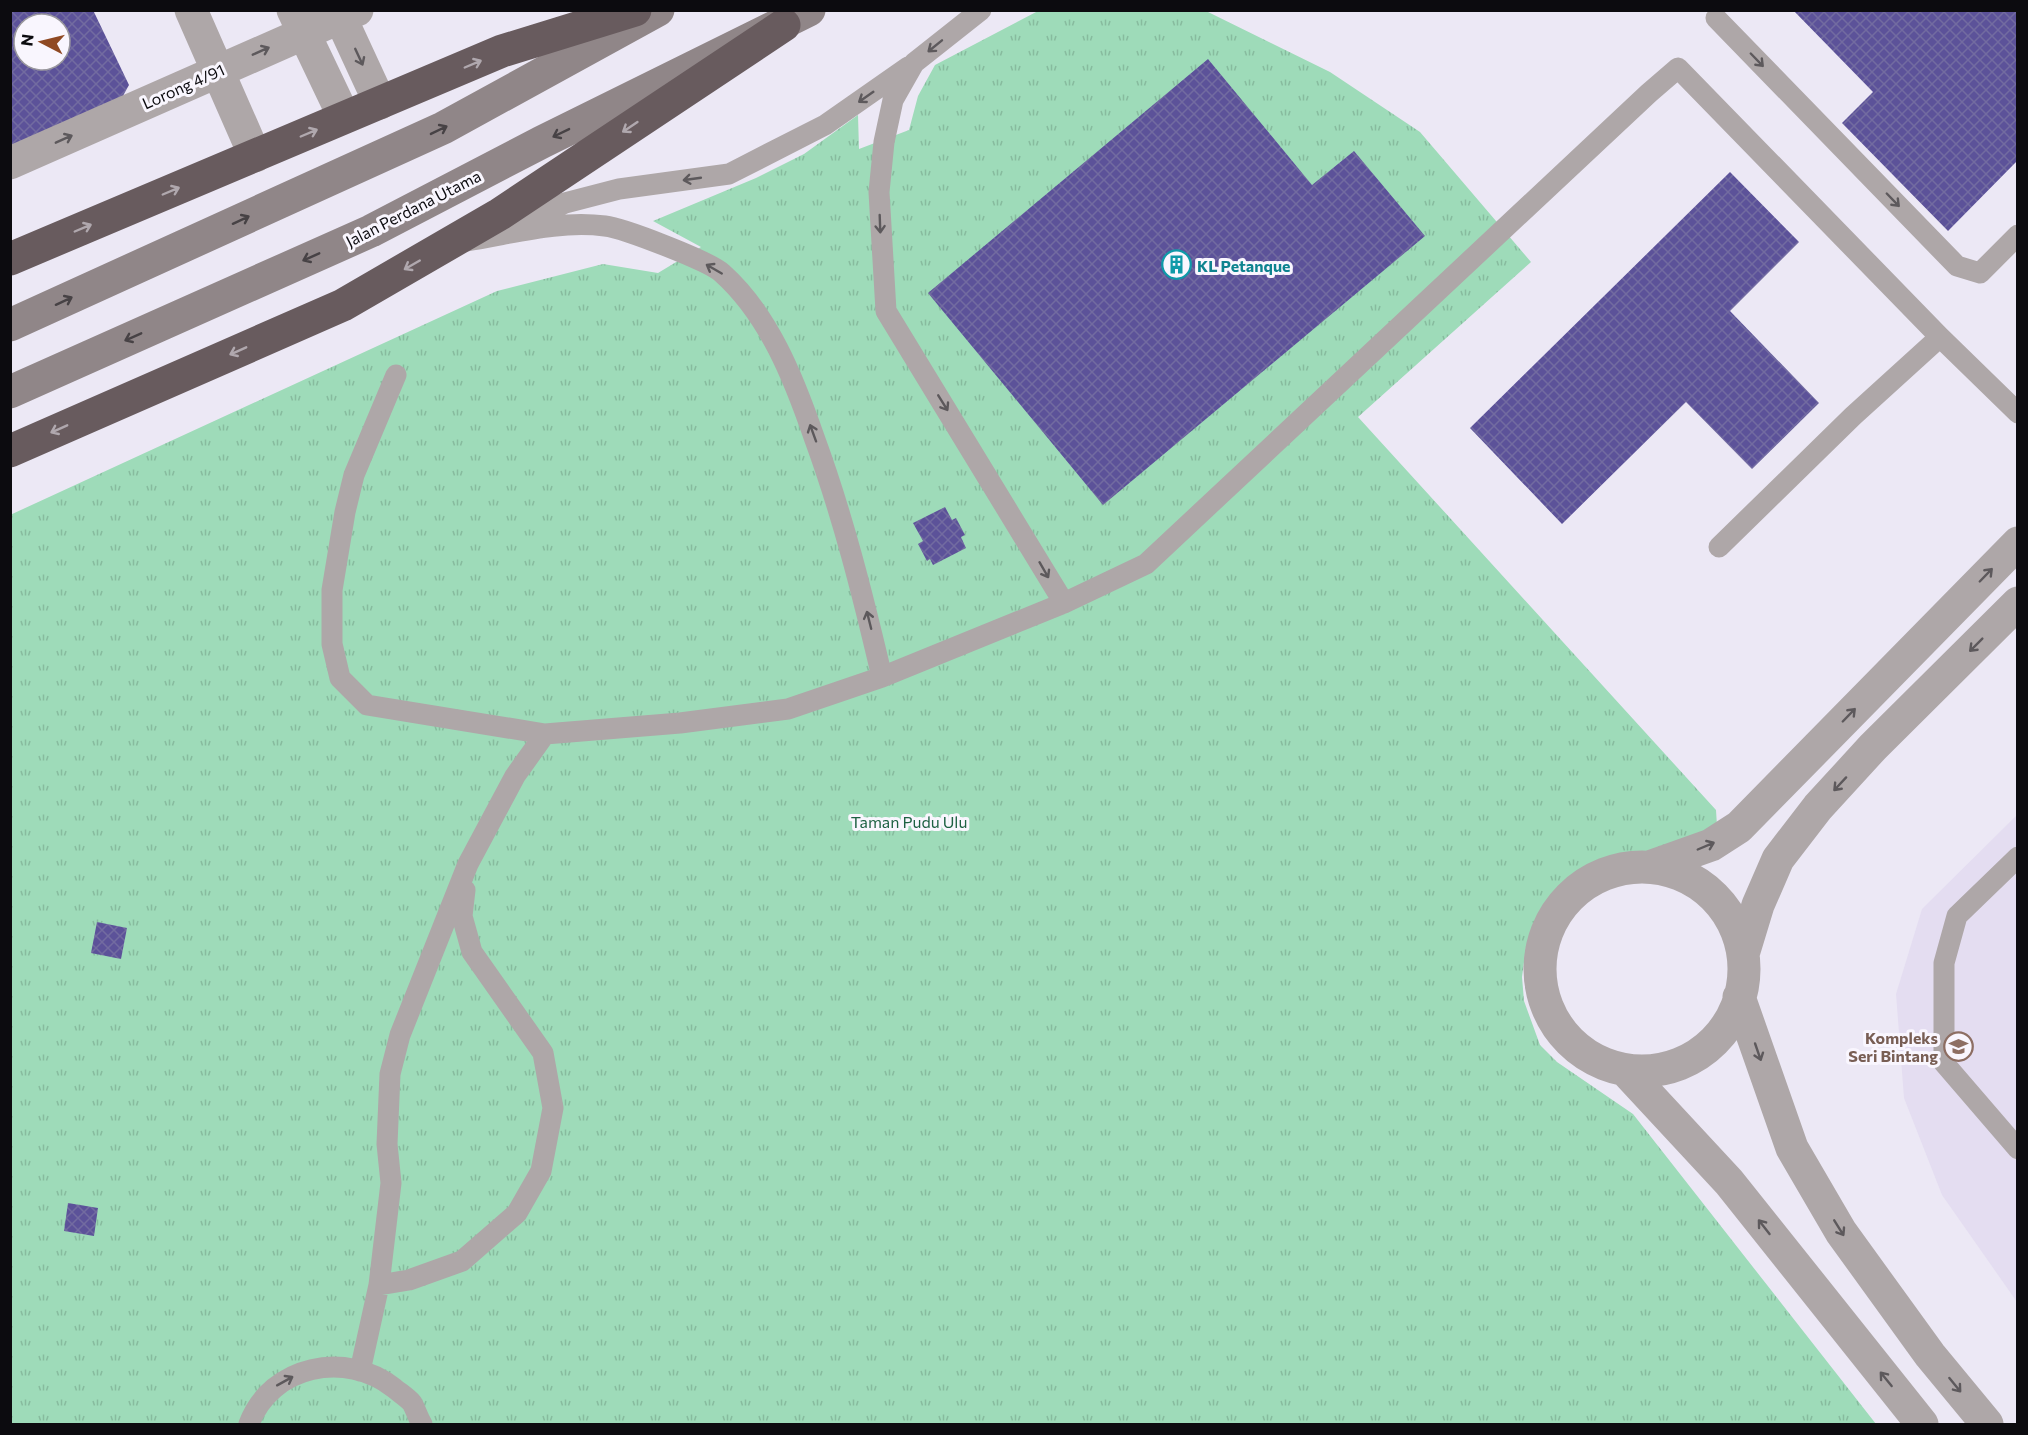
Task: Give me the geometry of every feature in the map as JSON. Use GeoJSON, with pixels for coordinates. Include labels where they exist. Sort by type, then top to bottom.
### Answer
{"type":"FeatureCollection","features":[{"type":"Feature","properties":{"kind":"highway"},"geometry":{"type":"LineString","coordinates":[[10,259],[502,51],[635,10]]}},
{"type":"Feature","properties":{"kind":"highway"},"geometry":{"type":"LineString","coordinates":[[10,451],[343,305],[500,214],[796,18]]}},
{"type":"Feature","properties":{"kind":"street"},"geometry":{"type":"LineString","coordinates":[[191,10],[255,156]]}},
{"type":"Feature","properties":{"kind":"street"},"geometry":{"type":"LineString","coordinates":[[10,325],[443,128],[658,10]]}},
{"type":"Feature","properties":{"kind":"street"},"geometry":{"type":"LineString","coordinates":[[345,13],[380,103]]}},
{"type":"Feature","properties":{"kind":"street","name":"Lorong 4/91"},"geometry":{"type":"LineString","coordinates":[[10,163],[218,70],[298,22],[345,13]]}},
{"type":"Feature","properties":{"kind":"street","name":"Jalan Perdana Utama"},"geometry":{"type":"LineString","coordinates":[[10,392],[371,231],[542,142],[796,18]]}},
{"type":"Feature","properties":{"kind":"street"},"geometry":{"type":"LineString","coordinates":[[298,22],[344,117]]}},
{"type":"Feature","properties":{"kind":"street"},"geometry":{"type":"LineString","coordinates":[[2018,543],[1739,827],[1711,845],[1652,866],[1616,868],[1584,883],[1560,907],[1544,939],[1540,974],[1547,1008],[1566,1038],[1593,1060],[1626,1071],[1659,1071],[1689,1061],[1716,1042],[1734,1016],[1739,997],[1744,951],[1758,905],[1778,859],[1812,816],[1873,747],[2018,603]]}},
{"type":"Feature","properties":{"kind":"street"},"geometry":{"type":"LineString","coordinates":[[1652,866],[1684,874],[1712,892],[1732,919],[1744,951]]}},
{"type":"Feature","properties":{"kind":"street"},"geometry":{"type":"LineString","coordinates":[[1739,997],[1792,1148],[1841,1232],[1930,1355],[1987,1425]]}},
{"type":"Feature","properties":{"kind":"street"},"geometry":{"type":"LineString","coordinates":[[1626,1071],[1729,1182],[1922,1425]]}},
{"type":"Feature","properties":{"kind":"lane"},"geometry":{"type":"LineString","coordinates":[[498,236],[565,203],[619,189],[729,174],[825,125],[914,63],[981,10]]}},
{"type":"Feature","properties":{"kind":"lane"},"geometry":{"type":"LineString","coordinates":[[1716,18],[1957,266],[1980,273],[2018,235]]}},
{"type":"Feature","properties":{"kind":"lane"},"geometry":{"type":"LineString","coordinates":[[914,63],[893,100],[884,142],[879,192],[886,311],[1064,603]]}},
{"type":"Feature","properties":{"kind":"lane"},"geometry":{"type":"LineString","coordinates":[[396,375],[385,396],[354,475],[345,512],[332,590],[332,644],[340,678],[367,705],[545,734],[680,723],[788,709],[882,677],[1064,603],[1146,564],[1678,68],[1940,337],[2018,413]]}},
{"type":"Feature","properties":{"kind":"lane"},"geometry":{"type":"LineString","coordinates":[[448,244],[565,223],[607,226],[687,255],[721,272],[757,314],[793,377],[853,555],[882,677]]}},
{"type":"Feature","properties":{"kind":"lane"},"geometry":{"type":"LineString","coordinates":[[1719,547],[1853,416],[1940,337]]}},
{"type":"Feature","properties":{"kind":"lane"},"geometry":{"type":"LineString","coordinates":[[360,1371],[379,1285],[391,1183],[387,1144],[390,1074],[400,1035],[468,864],[515,776],[545,734]]}},
{"type":"Feature","properties":{"kind":"lane"},"geometry":{"type":"LineString","coordinates":[[2018,856],[1957,915],[1944,963],[1944,1063],[2018,1149]]}},
{"type":"Feature","properties":{"kind":"lane"},"geometry":{"type":"LineString","coordinates":[[379,1285],[409,1280],[462,1262],[517,1213],[540,1171],[553,1108],[543,1053],[472,952],[462,916],[468,864]]}},
{"type":"Feature","properties":{"kind":"lane"},"geometry":{"type":"LineString","coordinates":[[249,1425],[255,1407],[280,1381],[311,1368],[344,1366],[380,1377],[411,1402],[422,1425]]}},
{"type":"Feature","properties":{"kind":"shaded area","name":"Kompleks Seri Bintang"},"geometry":{"type":"Polygon","coordinates":[[[2017,815],[2017,1302],[1942,1195],[1904,1098],[1896,994],[1922,909],[2017,815]]]}},
{"type":"Feature","properties":{"kind":"green space","name":"Taman Pudu Ulu"},"geometry":{"type":"Polygon","coordinates":[[[1038,11],[1206,11],[1330,72],[1420,132],[1531,262],[1358,417],[1716,810],[1717,826],[1649,855],[1595,865],[1572,878],[1552,899],[1526,947],[1522,977],[1524,1001],[1540,1045],[1557,1062],[1633,1114],[1876,1424],[11,1424],[10,515],[497,291],[603,264],[658,273],[701,247],[653,221],[756,178],[804,154],[858,115],[859,149],[909,130],[918,96],[935,65],[1038,11]]]}},
{"type":"Feature","properties":{"kind":"building"},"geometry":{"type":"Polygon","coordinates":[[[93,10],[129,85],[119,103],[10,155],[10,11],[93,10]]]}},
{"type":"Feature","properties":{"kind":"building"},"geometry":{"type":"Polygon","coordinates":[[[1793,10],[2018,10],[2018,160],[1948,231],[1842,123],[1873,92],[1793,10]]]}},
{"type":"Feature","properties":{"kind":"building","name":"KL Petanque"},"geometry":{"type":"Polygon","coordinates":[[[1208,59],[1312,185],[1354,151],[1425,236],[1103,505],[928,293],[1208,59]]]}},
{"type":"Feature","properties":{"kind":"building"},"geometry":{"type":"Polygon","coordinates":[[[1730,172],[1799,242],[1730,311],[1819,403],[1752,469],[1686,402],[1562,524],[1470,428],[1730,172]]]}},
{"type":"Feature","properties":{"kind":"building"},"geometry":{"type":"Polygon","coordinates":[[[945,507],[952,520],[956,518],[965,535],[961,537],[966,548],[933,565],[930,559],[927,561],[918,544],[923,541],[913,523],[945,507]]]}},
{"type":"Feature","properties":{"kind":"building"},"geometry":{"type":"Polygon","coordinates":[[[97,922],[127,928],[121,959],[91,953],[97,922]]]}},
{"type":"Feature","properties":{"kind":"building"},"geometry":{"type":"Polygon","coordinates":[[[68,1203],[98,1208],[94,1236],[64,1231],[68,1203]]]}},
{"type":"Feature","properties":{"kind":"place","name":"KL Petanque"},"geometry":{"type":"Point","coordinates":[1176,265]}},
{"type":"Feature","properties":{"kind":"place","name":"Kompleks Seri Bintang"},"geometry":{"type":"Point","coordinates":[1959,1046]}}]}
